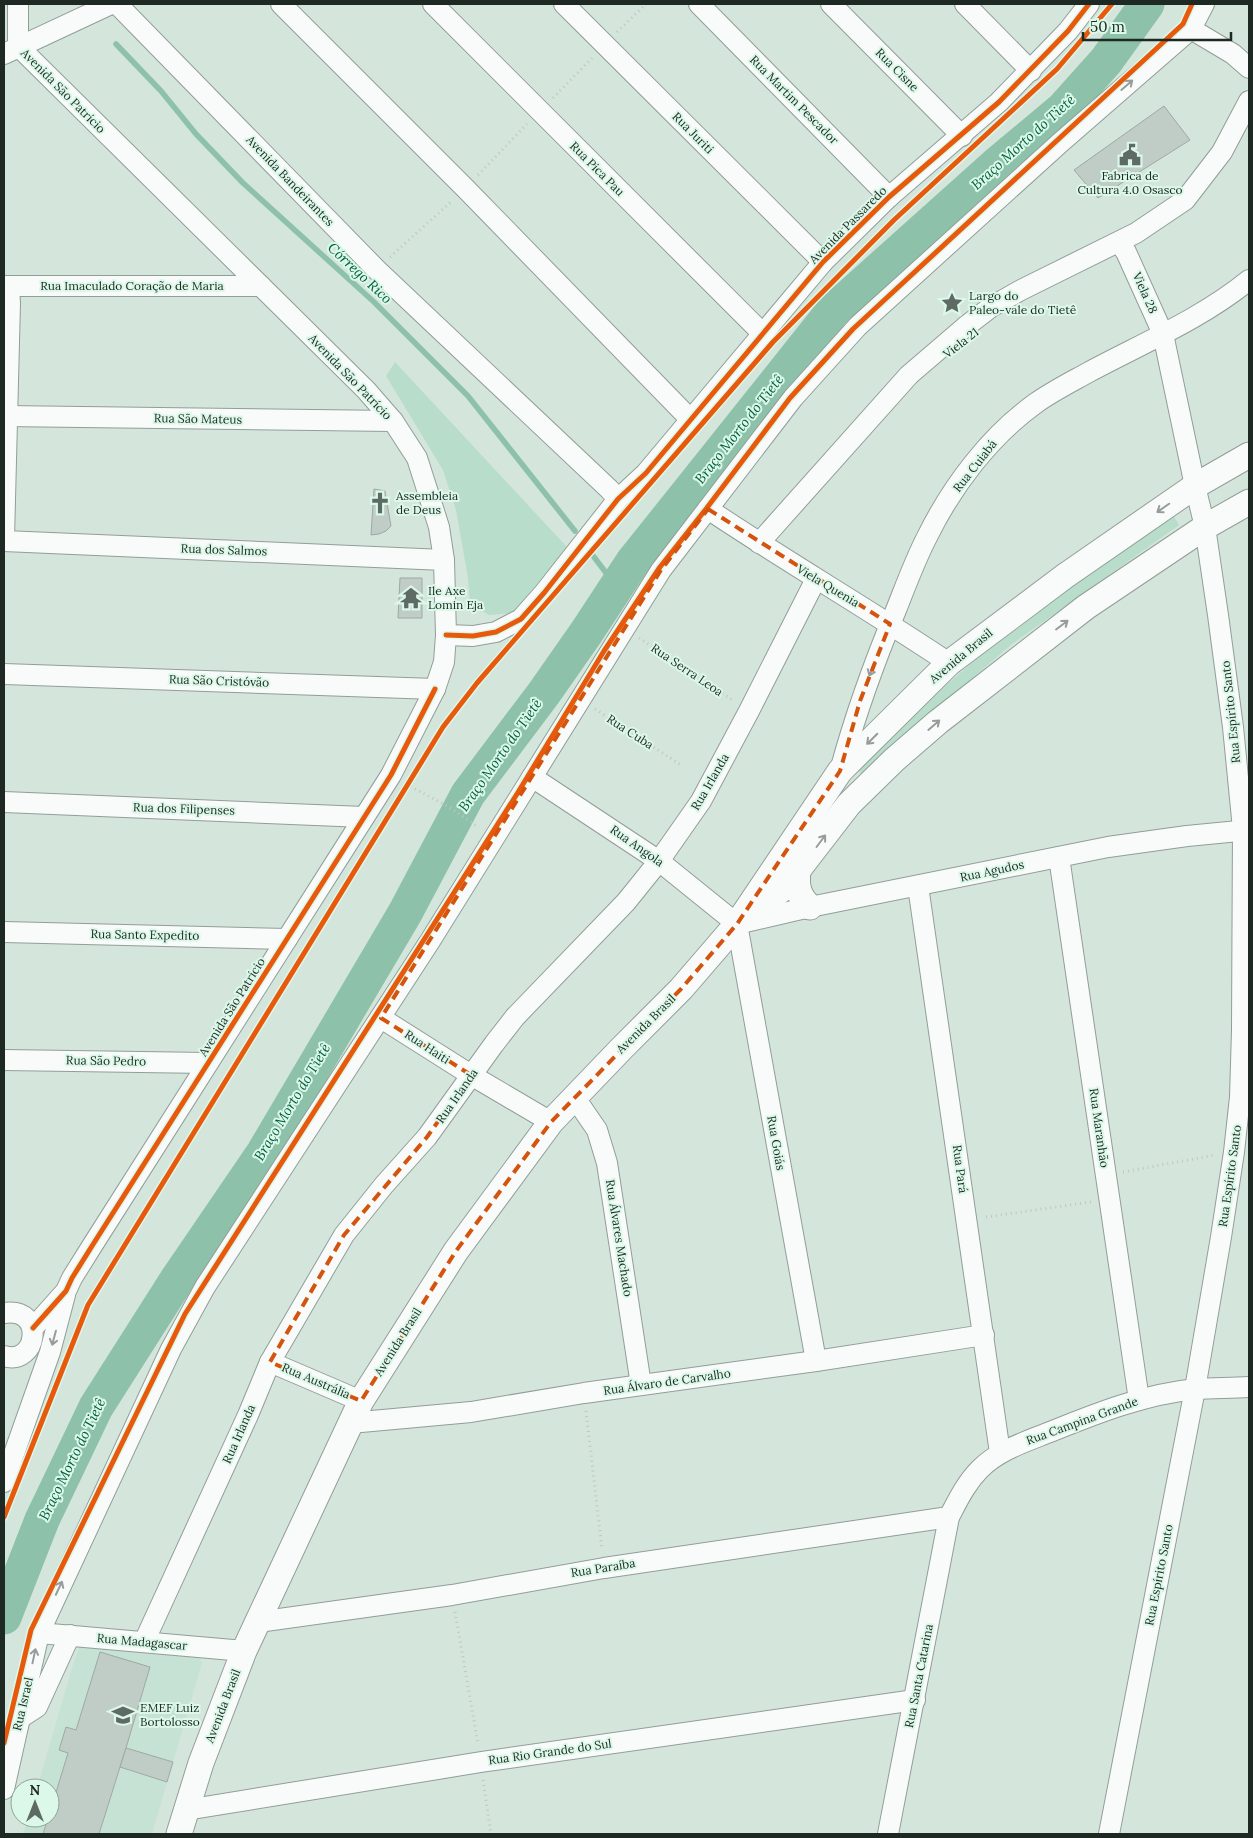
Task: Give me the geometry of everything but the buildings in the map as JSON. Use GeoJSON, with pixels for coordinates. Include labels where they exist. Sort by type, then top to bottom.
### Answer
{"type":"FeatureCollection","features":[{"type":"Feature","properties":{"kind":"main road","name":"Avenida Brasil"},"geometry":{"type":"LineString","coordinates":[[179,1834],[201,1763],[244,1650],[361,1401],[456,1251],[551,1122],[681,989],[737,924],[840,771],[949,663],[1050,586],[1194,486],[1249,455]]}},
{"type":"Feature","properties":{"kind":"main road","name":"Avenida Brasil"},"geometry":{"type":"LineString","coordinates":[[737,924],[781,891],[798,872],[849,804],[894,760],[938,722],[1086,606],[1205,527],[1249,502]]}},
{"type":"Feature","properties":{"kind":"main road"},"geometry":{"type":"LineString","coordinates":[[798,872],[798,891],[810,907]]}},
{"type":"Feature","properties":{"kind":"street"},"geometry":{"type":"LineString","coordinates":[[11,50],[18,4]]}},
{"type":"Feature","properties":{"kind":"street"},"geometry":{"type":"LineString","coordinates":[[11,50],[111,4]]}},
{"type":"Feature","properties":{"kind":"street","name":"Avenida Bandeirantes"},"geometry":{"type":"LineString","coordinates":[[116,4],[377,270],[609,489],[618,500]]}},
{"type":"Feature","properties":{"kind":"street"},"geometry":{"type":"LineString","coordinates":[[280,4],[465,188],[690,419]]}},
{"type":"Feature","properties":{"kind":"street","name":"Rua Pica Pau"},"geometry":{"type":"LineString","coordinates":[[433,4],[762,333]]}},
{"type":"Feature","properties":{"kind":"street","name":"Rua Juriti"},"geometry":{"type":"LineString","coordinates":[[564,4],[823,262]]}},
{"type":"Feature","properties":{"kind":"street","name":"Rua Martim Pescador"},"geometry":{"type":"LineString","coordinates":[[699,4],[889,197]]}},
{"type":"Feature","properties":{"kind":"street","name":"Rua Cisne"},"geometry":{"type":"LineString","coordinates":[[831,4],[962,136]]}},
{"type":"Feature","properties":{"kind":"street"},"geometry":{"type":"LineString","coordinates":[[965,4],[1031,71]]}},
{"type":"Feature","properties":{"kind":"street","name":"Avenida Passaredo"},"geometry":{"type":"LineString","coordinates":[[446,635],[473,636],[496,632],[521,619],[618,500],[646,473],[823,262],[889,197],[962,136],[1031,71],[1068,31],[1089,4]]}},
{"type":"Feature","properties":{"kind":"street"},"geometry":{"type":"LineString","coordinates":[[1204,4],[1192,29],[1233,54],[1249,68]]}},
{"type":"Feature","properties":{"kind":"street","name":"Rua Israel"},"geometry":{"type":"LineString","coordinates":[[4,1789],[39,1633],[171,1348],[205,1287],[381,1018],[661,570],[793,398],[858,326],[1061,142],[1192,29]]}},
{"type":"Feature","properties":{"kind":"street","name":"Avenida São Patrício"},"geometry":{"type":"LineString","coordinates":[[11,50],[261,286],[366,390],[393,421],[417,458],[439,527],[444,560],[446,635],[444,662],[435,689],[390,776],[92,1246],[66,1291],[32,1328]]}},
{"type":"Feature","properties":{"kind":"street"},"geometry":{"type":"LineString","coordinates":[[759,543],[909,375],[936,351],[991,307],[1021,290],[1123,247],[1136,233],[1186,200],[1222,152],[1249,101]]}},
{"type":"Feature","properties":{"kind":"street","name":"Viela 28"},"geometry":{"type":"LineString","coordinates":[[1123,247],[1163,334]]}},
{"type":"Feature","properties":{"kind":"street","name":"Rua Cuiabá"},"geometry":{"type":"LineString","coordinates":[[840,771],[860,701],[928,535],[966,474],[989,446],[1036,403],[1227,298],[1249,280]]}},
{"type":"Feature","properties":{"kind":"street"},"geometry":{"type":"LineString","coordinates":[[4,540],[5,416],[10,303],[6,286]]}},
{"type":"Feature","properties":{"kind":"street","name":"Rua Imaculado Coração de Maria"},"geometry":{"type":"LineString","coordinates":[[6,286],[261,286]]}},
{"type":"Feature","properties":{"kind":"street","name":"Rua Espírito Santo"},"geometry":{"type":"LineString","coordinates":[[1109,1834],[1195,1389],[1234,1152],[1240,1097],[1246,830],[1227,672],[1205,527],[1194,486],[1163,334]]}},
{"type":"Feature","properties":{"kind":"street","name":"Rua São Mateus"},"geometry":{"type":"LineString","coordinates":[[5,416],[393,421]]}},
{"type":"Feature","properties":{"kind":"street","name":"Viela Quenia"},"geometry":{"type":"LineString","coordinates":[[708,509],[949,663]]}},
{"type":"Feature","properties":{"kind":"street","name":"Rua dos Salmos"},"geometry":{"type":"LineString","coordinates":[[4,540],[444,560]]}},
{"type":"Feature","properties":{"kind":"street","name":"Rua Irlanda"},"geometry":{"type":"LineString","coordinates":[[144,1642],[248,1415],[270,1362],[344,1235],[427,1137],[515,1017],[626,902],[659,861],[700,802],[816,579]]}},
{"type":"Feature","properties":{"kind":"street","name":"Rua São Cristóvão"},"geometry":{"type":"LineString","coordinates":[[4,674],[435,689]]}},
{"type":"Feature","properties":{"kind":"street","name":"Rua Angola"},"geometry":{"type":"LineString","coordinates":[[532,777],[659,861],[737,924]]}},
{"type":"Feature","properties":{"kind":"street","name":"Rua dos Filipenses"},"geometry":{"type":"LineString","coordinates":[[4,802],[364,817]]}},
{"type":"Feature","properties":{"kind":"street","name":"Rua Agudos"},"geometry":{"type":"LineString","coordinates":[[737,924],[810,907],[1108,847],[1246,830]]}},
{"type":"Feature","properties":{"kind":"street","name":"Rua Maranhão"},"geometry":{"type":"LineString","coordinates":[[1060,857],[1139,1400]]}},
{"type":"Feature","properties":{"kind":"street","name":"Rua Pará"},"geometry":{"type":"LineString","coordinates":[[918,886],[1000,1453]]}},
{"type":"Feature","properties":{"kind":"street","name":"Rua Goiás"},"geometry":{"type":"LineString","coordinates":[[737,924],[816,1361]]}},
{"type":"Feature","properties":{"kind":"street","name":"Rua Santo Expedito"},"geometry":{"type":"LineString","coordinates":[[4,932],[287,939]]}},
{"type":"Feature","properties":{"kind":"street","name":"Rua Haiti"},"geometry":{"type":"LineString","coordinates":[[381,1018],[471,1076],[551,1122]]}},
{"type":"Feature","properties":{"kind":"street","name":"Rua São Pedro"},"geometry":{"type":"LineString","coordinates":[[4,1060],[208,1063]]}},
{"type":"Feature","properties":{"kind":"street","name":"Rua Álvares Machado"},"geometry":{"type":"LineString","coordinates":[[575,1098],[597,1130],[607,1163],[641,1385]]}},
{"type":"Feature","properties":{"kind":"street"},"geometry":{"type":"LineString","coordinates":[[4,1482],[50,1352],[66,1291]]}},
{"type":"Feature","properties":{"kind":"street"},"geometry":{"type":"LineString","coordinates":[[4,1313],[18,1313],[29,1322],[32,1328],[32,1342],[28,1350],[15,1357],[4,1356]]}},
{"type":"Feature","properties":{"kind":"street","name":"Rua Álvaro de Carvalho"},"geometry":{"type":"LineString","coordinates":[[350,1423],[471,1412],[584,1393],[816,1361],[984,1334]]}},
{"type":"Feature","properties":{"kind":"street","name":"Rua Austrália"},"geometry":{"type":"LineString","coordinates":[[270,1362],[361,1401]]}},
{"type":"Feature","properties":{"kind":"street","name":"Rua Campina Grande"},"geometry":{"type":"LineString","coordinates":[[949,1517],[960,1494],[969,1482],[980,1469],[1000,1453],[1080,1420],[1139,1400],[1195,1389],[1249,1388]]}},
{"type":"Feature","properties":{"kind":"street","name":"Rua Paraíba"},"geometry":{"type":"LineString","coordinates":[[258,1622],[949,1517]]}},
{"type":"Feature","properties":{"kind":"street","name":"Rua Santa Catarina"},"geometry":{"type":"LineString","coordinates":[[888,1834],[949,1517]]}},
{"type":"Feature","properties":{"kind":"street","name":"Rua Madagascar"},"geometry":{"type":"LineString","coordinates":[[39,1633],[244,1650]]}},
{"type":"Feature","properties":{"kind":"street"},"geometry":{"type":"LineString","coordinates":[[20,1718],[37,1707],[70,1635]]}},
{"type":"Feature","properties":{"kind":"street","name":"Rua Rio Grande do Sul"},"geometry":{"type":"LineString","coordinates":[[186,1810],[481,1762],[914,1700]]}},
{"type":"Feature","properties":{"kind":"path"},"geometry":{"type":"LineString","coordinates":[[377,270],[465,188],[646,4]]}},
{"type":"Feature","properties":{"kind":"path"},"geometry":{"type":"LineString","coordinates":[[390,776],[447,806],[485,831]]}},
{"type":"Feature","properties":{"kind":"path"},"geometry":{"type":"LineString","coordinates":[[404,793],[413,777]]}},
{"type":"Feature","properties":{"kind":"path"},"geometry":{"type":"LineString","coordinates":[[1105,1175],[1234,1152]]}},
{"type":"Feature","properties":{"kind":"path"},"geometry":{"type":"LineString","coordinates":[[967,1220],[1109,1200]]}},
{"type":"Feature","properties":{"kind":"path"},"geometry":{"type":"LineString","coordinates":[[584,1393],[604,1568]]}},
{"type":"Feature","properties":{"kind":"path"},"geometry":{"type":"LineString","coordinates":[[452,1594],[481,1762],[491,1834]]}},
{"type":"Feature","properties":{"kind":"highlighted area"},"geometry":{"type":"Polygon","coordinates":[[[708,509],[890,624],[860,701],[840,771],[737,924],[681,989],[551,1122],[456,1251],[361,1401],[270,1362],[344,1235],[427,1137],[471,1075],[381,1018],[661,570],[708,509]]]}},
{"type":"Feature","properties":{"kind":"shaded area"},"geometry":{"type":"Polygon","coordinates":[[[395,362],[567,547],[513,613],[489,615],[470,604],[468,578],[456,510],[443,470],[386,376],[395,362]]]}},
{"type":"Feature","properties":{"kind":"shaded area"},"geometry":{"type":"Polygon","coordinates":[[[1172,513],[1179,525],[1012,644],[861,774],[855,764],[1005,634],[1172,513]]]}},
{"type":"Feature","properties":{"kind":"shaded area","name":"EMEF Luiz Bortolosso"},"geometry":{"type":"Polygon","coordinates":[[[82,1646],[197,1655],[202,1663],[152,1834],[23,1834],[25,1828],[60,1828],[60,1778],[40,1778],[79,1648],[82,1646]]]}},
{"type":"Feature","properties":{"kind":"waterway","name":"Braço Morto do Tietê"},"geometry":{"type":"LineString","coordinates":[[4,1617],[42,1520],[96,1407],[178,1278],[264,1152],[405,913],[468,794],[544,693],[632,563],[833,311],[996,165],[1063,109],[1106,61],[1147,4]]}},
{"type":"Feature","properties":{"kind":"waterway","name":"Córrego Rico"},"geometry":{"type":"LineString","coordinates":[[116,44],[161,91],[196,134],[243,183],[374,302],[468,396],[575,531]]}},
{"type":"Feature","properties":{"kind":"waterway","name":"Córrego Rico"},"geometry":{"type":"LineString","coordinates":[[591,553],[616,586]]}},
{"type":"Feature","properties":{"kind":"cycle path"},"geometry":{"type":"LineString","coordinates":[[446,635],[473,636],[496,632],[521,619],[544,593],[618,499],[646,473],[823,262],[889,197],[999,102],[1068,31],[1089,4]]}},
{"type":"Feature","properties":{"kind":"cycle path"},"geometry":{"type":"LineString","coordinates":[[4,1517],[88,1305],[443,727],[477,683],[773,342],[894,220],[1057,69],[1112,4]]}},
{"type":"Feature","properties":{"kind":"cycle path"},"geometry":{"type":"LineString","coordinates":[[4,1743],[31,1630],[185,1314],[517,794],[604,651],[660,567],[790,398],[853,329],[1183,24],[1192,4]]}},
{"type":"Feature","properties":{"kind":"cycle path"},"geometry":{"type":"LineString","coordinates":[[33,1328],[66,1291],[92,1246],[391,775],[435,689]]}},
{"type":"Feature","properties":{"kind":"place","name":"Fabrica de Cultura 4.0 Osasco"},"geometry":{"type":"Point","coordinates":[1130,155]}},
{"type":"Feature","properties":{"kind":"place","name":"Largo do Paleo-vale do Tietê"},"geometry":{"type":"Point","coordinates":[952,303]}},
{"type":"Feature","properties":{"kind":"place","name":"Assembleia de Deus"},"geometry":{"type":"Point","coordinates":[380,503]}},
{"type":"Feature","properties":{"kind":"place","name":"Ile Axe Lomin Eja"},"geometry":{"type":"Point","coordinates":[411,598]}},
{"type":"Feature","properties":{"kind":"place","name":"EMEF Luiz Bortolosso"},"geometry":{"type":"Point","coordinates":[123,1715]}}]}
